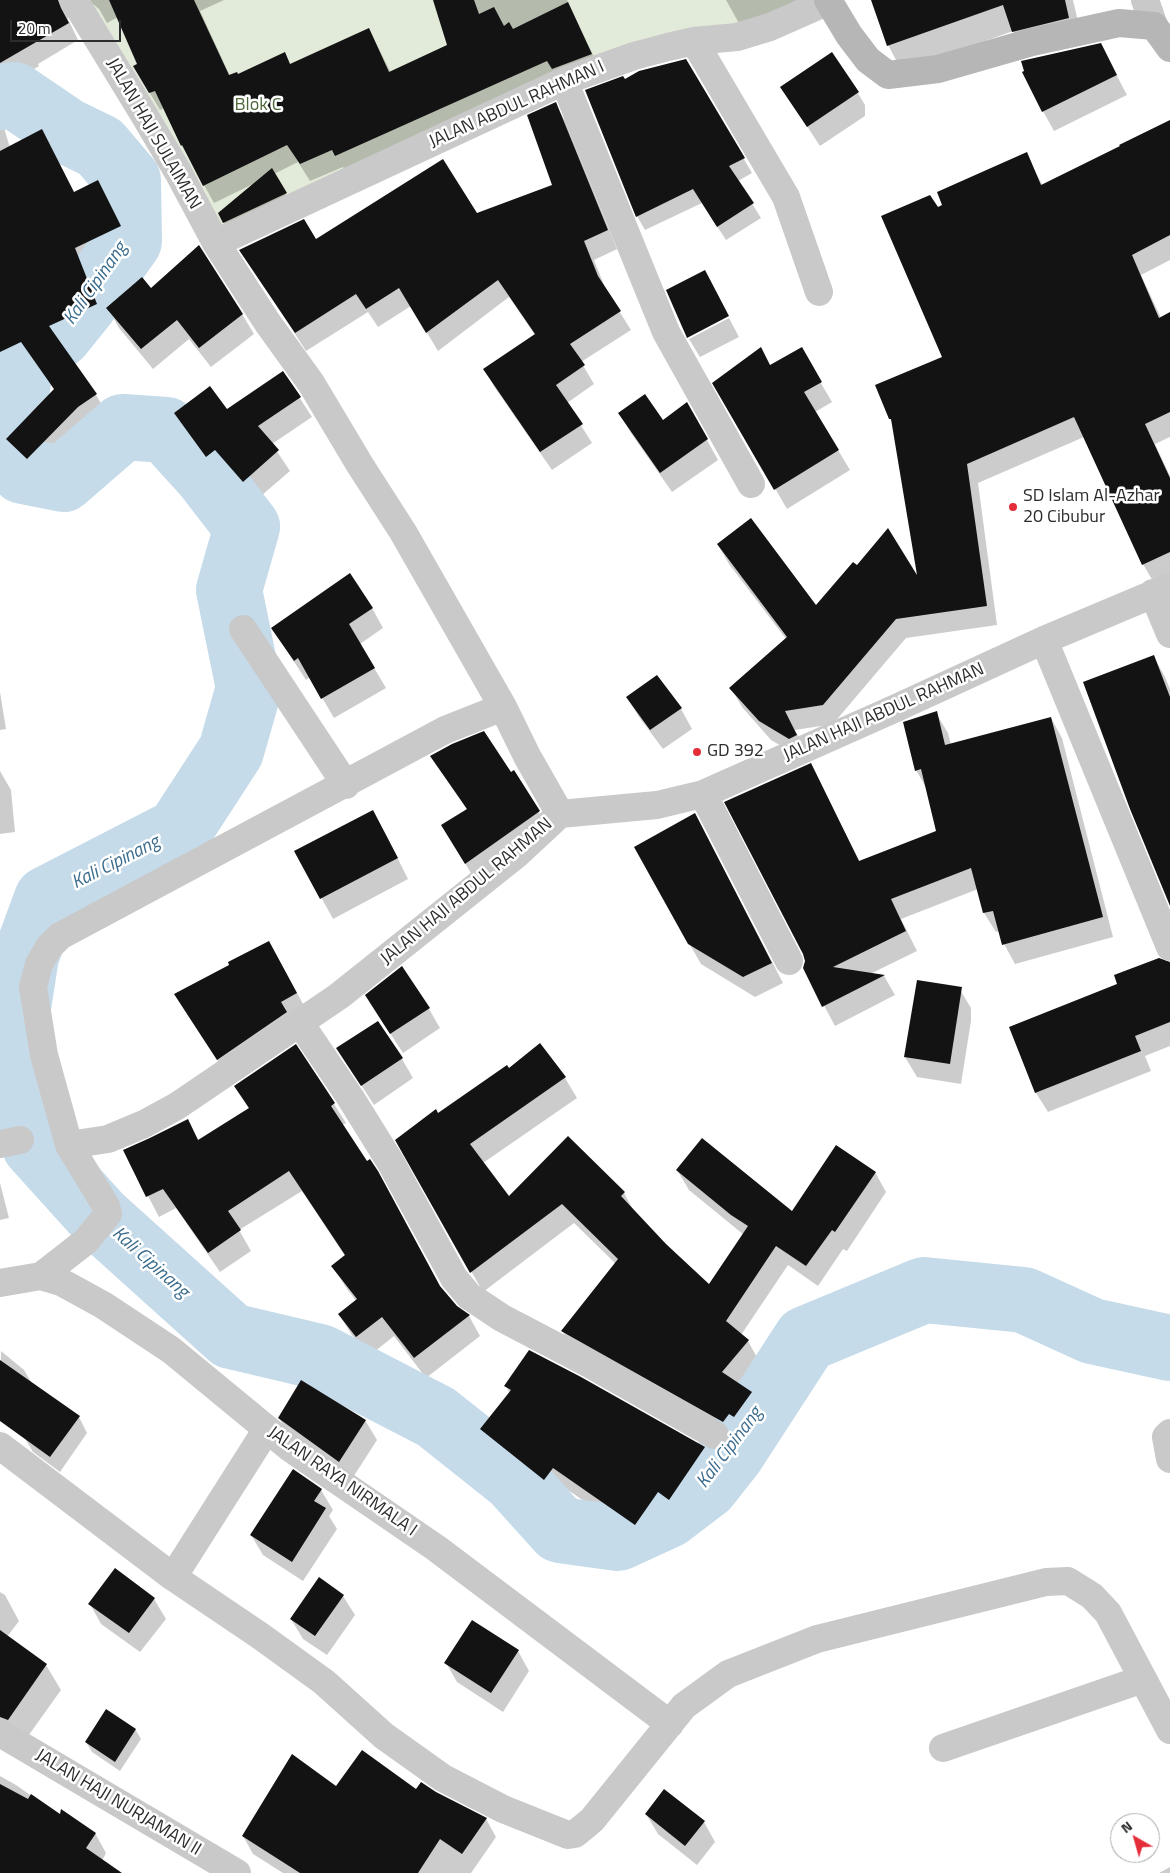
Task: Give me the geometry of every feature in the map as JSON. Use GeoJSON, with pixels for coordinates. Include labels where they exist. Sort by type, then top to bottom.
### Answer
{"type":"FeatureCollection","features":[{"type":"Feature","properties":{"kind":"street","name":"JALAN HAJI SULAIMAN"},"geometry":{"type":"LineString","coordinates":[[74,0],[163,147],[216,243],[267,322],[311,383],[403,532],[503,707],[527,756],[560,814]]}},
{"type":"Feature","properties":{"kind":"street","name":"JALAN ABDUL RAHMAN I"},"geometry":{"type":"LineString","coordinates":[[216,243],[564,81],[634,56],[694,41],[737,37],[770,27],[828,0]]}},
{"type":"Feature","properties":{"kind":"street"},"geometry":{"type":"LineString","coordinates":[[828,0],[849,35],[868,60],[888,74],[938,69],[1032,42],[1119,23],[1154,26]]}},
{"type":"Feature","properties":{"kind":"street"},"geometry":{"type":"LineString","coordinates":[[1145,0],[1154,26],[1170,48]]}},
{"type":"Feature","properties":{"kind":"street"},"geometry":{"type":"LineString","coordinates":[[694,41],[786,197],[820,292]]}},
{"type":"Feature","properties":{"kind":"street"},"geometry":{"type":"LineString","coordinates":[[564,81],[666,332],[751,484]]}},
{"type":"Feature","properties":{"kind":"street"},"geometry":{"type":"LineString","coordinates":[[1161,590],[1170,634]]}},
{"type":"Feature","properties":{"kind":"street","name":"JALAN HAJI ABDUL RAHMAN"},"geometry":{"type":"LineString","coordinates":[[69,1145],[108,1139],[144,1124],[177,1106],[339,996],[518,854],[560,814],[657,805],[703,794],[1044,640],[1161,590]]}},
{"type":"Feature","properties":{"kind":"street"},"geometry":{"type":"LineString","coordinates":[[243,629],[346,785]]}},
{"type":"Feature","properties":{"kind":"street"},"geometry":{"type":"LineString","coordinates":[[1044,640],[1170,947]]}},
{"type":"Feature","properties":{"kind":"street"},"geometry":{"type":"LineString","coordinates":[[41,1276],[86,1241],[108,1214],[106,1206],[69,1145],[44,1055],[32,987],[39,964],[49,947],[60,936],[446,730],[503,707]]}},
{"type":"Feature","properties":{"kind":"street"},"geometry":{"type":"LineString","coordinates":[[703,794],[789,961]]}},
{"type":"Feature","properties":{"kind":"street"},"geometry":{"type":"LineString","coordinates":[[300,1023],[350,1097],[391,1163],[454,1278],[469,1296],[502,1318],[588,1363],[715,1435]]}},
{"type":"Feature","properties":{"kind":"street","name":"JALAN RAYA NIRMALA I"},"geometry":{"type":"LineString","coordinates":[[0,1283],[41,1276],[61,1282],[103,1305],[171,1350],[290,1448],[436,1548],[670,1724]]}},
{"type":"Feature","properties":{"kind":"street"},"geometry":{"type":"LineString","coordinates":[[173,1577],[267,1429]]}},
{"type":"Feature","properties":{"kind":"street"},"geometry":{"type":"LineString","coordinates":[[0,1446],[173,1577],[258,1634],[324,1682],[384,1736],[443,1778],[503,1809],[568,1834],[576,1834],[592,1820],[684,1706],[728,1674],[817,1640],[1046,1582],[1068,1581],[1092,1596],[1108,1613],[1170,1730]]}},
{"type":"Feature","properties":{"kind":"street"},"geometry":{"type":"LineString","coordinates":[[942,1748],[1143,1679]]}},
{"type":"Feature","properties":{"kind":"street","name":"JALAN HAJI NURJAMAN II"},"geometry":{"type":"LineString","coordinates":[[0,1733],[237,1873]]}},
{"type":"Feature","properties":{"kind":"green space","name":"Blok C"},"geometry":{"type":"Polygon","coordinates":[[[67,0],[828,0],[564,81],[216,243],[67,0]]]}},
{"type":"Feature","properties":{"kind":"building"},"geometry":{"type":"Polygon","coordinates":[[[0,0],[58,0],[69,23],[0,63],[0,0]]]}},
{"type":"Feature","properties":{"kind":"building"},"geometry":{"type":"Polygon","coordinates":[[[109,0],[194,0],[229,75],[237,72],[238,74],[285,52],[290,64],[369,28],[389,72],[447,45],[433,0],[474,0],[479,14],[494,7],[504,26],[509,22],[513,29],[568,2],[592,54],[552,69],[547,61],[335,156],[332,150],[300,164],[287,145],[203,186],[181,146],[155,91],[149,93],[133,66],[137,64],[109,0]]]}},
{"type":"Feature","properties":{"kind":"building"},"geometry":{"type":"Polygon","coordinates":[[[871,0],[1065,0],[1069,18],[1012,32],[1003,5],[887,46],[871,0]]]}},
{"type":"Feature","properties":{"kind":"building"},"geometry":{"type":"Polygon","coordinates":[[[1101,43],[1117,75],[1042,112],[1022,72],[1024,71],[1021,61],[1101,43]]]}},
{"type":"Feature","properties":{"kind":"building"},"geometry":{"type":"Polygon","coordinates":[[[832,52],[859,92],[807,127],[780,87],[832,52]]]}},
{"type":"Feature","properties":{"kind":"building"},"geometry":{"type":"Polygon","coordinates":[[[686,59],[745,158],[729,166],[754,203],[717,227],[693,189],[636,217],[585,90],[623,76],[625,79],[639,71],[686,59]]]}},
{"type":"Feature","properties":{"kind":"building"},"geometry":{"type":"Polygon","coordinates":[[[556,102],[608,230],[584,241],[598,276],[621,311],[570,344],[585,365],[556,385],[583,424],[540,452],[483,369],[535,334],[498,280],[426,333],[399,288],[366,309],[356,294],[295,333],[239,250],[304,219],[316,239],[443,159],[477,213],[552,185],[527,115],[556,102]]]}},
{"type":"Feature","properties":{"kind":"building"},"geometry":{"type":"Polygon","coordinates":[[[1170,120],[1170,235],[1132,255],[1159,318],[1170,312],[1170,412],[1145,424],[1170,478],[1170,552],[1142,565],[1074,417],[967,464],[987,606],[896,619],[823,705],[785,711],[797,735],[789,739],[759,721],[729,688],[787,637],[717,544],[751,518],[816,605],[853,562],[857,565],[888,528],[917,575],[891,419],[889,419],[875,385],[942,357],[881,216],[930,195],[938,207],[942,205],[937,192],[1027,152],[1041,185],[1170,120]]]}},
{"type":"Feature","properties":{"kind":"building"},"geometry":{"type":"Polygon","coordinates":[[[42,129],[74,192],[98,180],[121,226],[75,248],[97,304],[49,326],[97,394],[78,407],[27,459],[6,439],[54,389],[21,342],[0,352],[0,151],[42,129]]]}},
{"type":"Feature","properties":{"kind":"building"},"geometry":{"type":"Polygon","coordinates":[[[272,168],[287,193],[223,223],[218,213],[272,168]]]}},
{"type":"Feature","properties":{"kind":"building"},"geometry":{"type":"Polygon","coordinates":[[[199,245],[243,314],[199,348],[177,320],[141,349],[106,308],[142,277],[151,288],[199,245]]]}},
{"type":"Feature","properties":{"kind":"building"},"geometry":{"type":"Polygon","coordinates":[[[705,270],[729,316],[687,338],[666,290],[705,270]]]}},
{"type":"Feature","properties":{"kind":"building"},"geometry":{"type":"Polygon","coordinates":[[[761,347],[770,365],[802,347],[822,382],[804,392],[839,450],[774,490],[712,383],[761,347]]]}},
{"type":"Feature","properties":{"kind":"building"},"geometry":{"type":"Polygon","coordinates":[[[283,371],[301,397],[258,426],[279,450],[243,482],[215,450],[206,457],[174,413],[210,386],[227,409],[283,371]]]}},
{"type":"Feature","properties":{"kind":"building"},"geometry":{"type":"Polygon","coordinates":[[[645,394],[663,420],[687,402],[708,439],[660,473],[618,413],[645,394]]]}},
{"type":"Feature","properties":{"kind":"building"},"geometry":{"type":"Polygon","coordinates":[[[350,573],[373,608],[349,624],[375,668],[321,699],[298,658],[294,661],[271,628],[350,573]]]}},
{"type":"Feature","properties":{"kind":"building"},"geometry":{"type":"Polygon","coordinates":[[[1154,655],[1170,697],[1170,906],[1130,809],[1083,682],[1154,655]]]}},
{"type":"Feature","properties":{"kind":"building"},"geometry":{"type":"Polygon","coordinates":[[[657,675],[682,708],[650,730],[626,697],[657,675]]]}},
{"type":"Feature","properties":{"kind":"building"},"geometry":{"type":"Polygon","coordinates":[[[937,711],[945,745],[1051,717],[1103,917],[1002,945],[993,911],[983,913],[971,868],[891,899],[906,931],[833,967],[885,975],[822,1007],[803,968],[805,961],[803,954],[724,802],[811,763],[859,861],[936,831],[921,769],[915,771],[903,722],[937,711]]]}},
{"type":"Feature","properties":{"kind":"building"},"geometry":{"type":"Polygon","coordinates":[[[484,731],[511,772],[514,770],[540,811],[465,864],[441,825],[467,809],[430,756],[452,744],[484,731]]]}},
{"type":"Feature","properties":{"kind":"building"},"geometry":{"type":"Polygon","coordinates":[[[373,810],[398,858],[320,899],[294,851],[373,810]]]}},
{"type":"Feature","properties":{"kind":"building"},"geometry":{"type":"Polygon","coordinates":[[[695,813],[772,963],[743,977],[688,944],[634,847],[695,813]]]}},
{"type":"Feature","properties":{"kind":"building"},"geometry":{"type":"Polygon","coordinates":[[[269,941],[297,993],[281,1002],[287,1012],[217,1060],[174,994],[229,965],[228,962],[269,941]]]}},
{"type":"Feature","properties":{"kind":"building"},"geometry":{"type":"Polygon","coordinates":[[[1159,958],[1170,962],[1170,1022],[1135,1036],[1141,1051],[1035,1093],[1009,1027],[1117,984],[1114,975],[1159,958]]]}},
{"type":"Feature","properties":{"kind":"building"},"geometry":{"type":"Polygon","coordinates":[[[402,966],[430,1008],[390,1034],[365,995],[402,966]]]}},
{"type":"Feature","properties":{"kind":"building"},"geometry":{"type":"Polygon","coordinates":[[[917,980],[962,987],[950,1064],[904,1057],[917,980]]]}},
{"type":"Feature","properties":{"kind":"building"},"geometry":{"type":"Polygon","coordinates":[[[378,1021],[403,1058],[361,1086],[336,1048],[378,1021]]]}},
{"type":"Feature","properties":{"kind":"building"},"geometry":{"type":"Polygon","coordinates":[[[540,1043],[566,1077],[470,1144],[509,1196],[568,1136],[625,1192],[621,1196],[666,1244],[709,1284],[748,1226],[731,1215],[676,1170],[702,1138],[792,1211],[836,1145],[876,1172],[835,1232],[832,1230],[806,1266],[776,1246],[726,1321],[749,1340],[722,1372],[752,1392],[734,1417],[729,1414],[723,1422],[561,1331],[618,1259],[562,1204],[470,1273],[395,1140],[436,1109],[438,1113],[507,1065],[509,1068],[540,1043]]]}},
{"type":"Feature","properties":{"kind":"building"},"geometry":{"type":"Polygon","coordinates":[[[296,1044],[335,1103],[331,1106],[367,1161],[370,1159],[378,1171],[440,1286],[457,1306],[470,1315],[414,1358],[382,1317],[356,1337],[338,1314],[357,1299],[331,1266],[345,1255],[289,1171],[228,1211],[241,1230],[208,1253],[163,1189],[146,1197],[123,1150],[188,1119],[198,1140],[249,1108],[234,1086],[296,1044]]]}},
{"type":"Feature","properties":{"kind":"building"},"geometry":{"type":"Polygon","coordinates":[[[529,1350],[705,1447],[669,1500],[658,1492],[635,1525],[553,1468],[544,1480],[480,1429],[511,1390],[504,1386],[529,1350]]]}},
{"type":"Feature","properties":{"kind":"building"},"geometry":{"type":"Polygon","coordinates":[[[0,1360],[80,1416],[50,1457],[0,1421],[0,1360]]]}},
{"type":"Feature","properties":{"kind":"building"},"geometry":{"type":"Polygon","coordinates":[[[301,1380],[366,1420],[339,1462],[278,1418],[301,1380]]]}},
{"type":"Feature","properties":{"kind":"building"},"geometry":{"type":"Polygon","coordinates":[[[293,1469],[322,1489],[314,1501],[326,1508],[292,1562],[250,1535],[293,1469]]]}},
{"type":"Feature","properties":{"kind":"building"},"geometry":{"type":"Polygon","coordinates":[[[115,1568],[155,1598],[129,1633],[88,1604],[115,1568]]]}},
{"type":"Feature","properties":{"kind":"building"},"geometry":{"type":"Polygon","coordinates":[[[319,1577],[344,1595],[315,1636],[290,1619],[319,1577]]]}},
{"type":"Feature","properties":{"kind":"building"},"geometry":{"type":"Polygon","coordinates":[[[472,1620],[519,1650],[491,1693],[444,1663],[472,1620]]]}},
{"type":"Feature","properties":{"kind":"building"},"geometry":{"type":"Polygon","coordinates":[[[0,1630],[47,1664],[8,1720],[0,1717],[0,1630]]]}},
{"type":"Feature","properties":{"kind":"building"},"geometry":{"type":"Polygon","coordinates":[[[106,1709],[136,1729],[115,1762],[85,1742],[106,1709]]]}},
{"type":"Feature","properties":{"kind":"building"},"geometry":{"type":"Polygon","coordinates":[[[362,1750],[416,1789],[421,1782],[436,1792],[487,1818],[462,1854],[440,1839],[418,1873],[300,1873],[242,1836],[292,1754],[336,1786],[362,1750]]]}},
{"type":"Feature","properties":{"kind":"building"},"geometry":{"type":"Polygon","coordinates":[[[0,1784],[28,1799],[31,1794],[60,1814],[61,1809],[96,1833],[86,1848],[122,1873],[0,1873],[0,1784]]]}},
{"type":"Feature","properties":{"kind":"building"},"geometry":{"type":"Polygon","coordinates":[[[664,1789],[705,1821],[685,1846],[645,1814],[664,1789]]]}},
{"type":"Feature","properties":{"kind":"waterway","name":"Kali Cipinang"},"geometry":{"type":"LineString","coordinates":[[0,97],[14,95],[67,131],[100,147],[128,180],[129,241],[84,304],[59,335],[21,363],[16,395],[0,431]]}},
{"type":"Feature","properties":{"kind":"waterway","name":"Kali Cipinang"},"geometry":{"type":"LineString","coordinates":[[0,439],[23,471],[63,479],[123,427],[166,430],[206,474],[247,527],[229,590],[249,688],[231,751],[179,831],[47,899],[26,956],[15,1027],[35,1146],[100,1218],[231,1336],[320,1357],[436,1417],[514,1479],[560,1530],[618,1538],[668,1515],[706,1486],[732,1453],[806,1339],[924,1290],[1024,1300],[1092,1331],[1170,1348]]}},
{"type":"Feature","properties":{"kind":"place","name":"SD Islam Al-Azhar 20 Cibubur"},"geometry":{"type":"Point","coordinates":[1013,507]}},
{"type":"Feature","properties":{"kind":"place","name":"GD 392"},"geometry":{"type":"Point","coordinates":[697,752]}}]}
